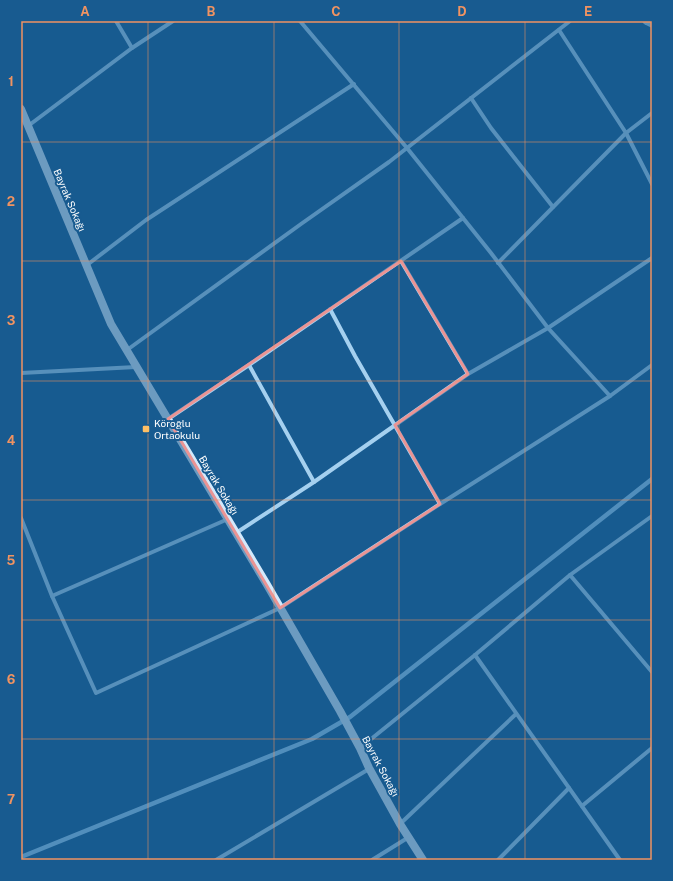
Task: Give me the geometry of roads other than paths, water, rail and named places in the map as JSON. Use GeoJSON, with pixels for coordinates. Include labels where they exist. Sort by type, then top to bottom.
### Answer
{"type":"FeatureCollection","features":[{"type":"Feature","properties":{"kind":"main road","name":"Bayrak Sokağı"},"geometry":{"type":"LineString","coordinates":[[21,109],[111,324],[340,711],[400,824],[423,860]]}},
{"type":"Feature","properties":{"kind":"street"},"geometry":{"type":"LineString","coordinates":[[116,21],[132,48]]}},
{"type":"Feature","properties":{"kind":"street"},"geometry":{"type":"LineString","coordinates":[[28,126],[132,48],[173,21]]}},
{"type":"Feature","properties":{"kind":"street"},"geometry":{"type":"LineString","coordinates":[[300,21],[407,148],[548,328],[610,396]]}},
{"type":"Feature","properties":{"kind":"street"},"geometry":{"type":"LineString","coordinates":[[127,350],[389,162],[570,21]]}},
{"type":"Feature","properties":{"kind":"street"},"geometry":{"type":"LineString","coordinates":[[646,21],[652,24]]}},
{"type":"Feature","properties":{"kind":"street"},"geometry":{"type":"LineString","coordinates":[[559,30],[626,133],[652,184]]}},
{"type":"Feature","properties":{"kind":"street"},"geometry":{"type":"LineString","coordinates":[[86,265],[146,220],[354,84]]}},
{"type":"Feature","properties":{"kind":"street"},"geometry":{"type":"LineString","coordinates":[[470,98],[490,128],[553,207]]}},
{"type":"Feature","properties":{"kind":"street"},"geometry":{"type":"LineString","coordinates":[[498,263],[626,133],[652,113]]}},
{"type":"Feature","properties":{"kind":"street"},"geometry":{"type":"LineString","coordinates":[[168,419],[463,218]]}},
{"type":"Feature","properties":{"kind":"street"},"geometry":{"type":"LineString","coordinates":[[236,533],[314,482],[468,374],[548,328],[652,258]]}},
{"type":"Feature","properties":{"kind":"street"},"geometry":{"type":"LineString","coordinates":[[401,261],[468,374]]}},
{"type":"Feature","properties":{"kind":"street"},"geometry":{"type":"LineString","coordinates":[[330,309],[355,356],[440,504]]}},
{"type":"Feature","properties":{"kind":"street"},"geometry":{"type":"LineString","coordinates":[[249,364],[314,482]]}},
{"type":"Feature","properties":{"kind":"street"},"geometry":{"type":"LineString","coordinates":[[21,518],[52,596],[96,693],[280,608],[610,396],[652,364]]}},
{"type":"Feature","properties":{"kind":"street"},"geometry":{"type":"LineString","coordinates":[[21,373],[137,367]]}},
{"type":"Feature","properties":{"kind":"street"},"geometry":{"type":"LineString","coordinates":[[360,748],[475,655],[570,575],[652,516]]}},
{"type":"Feature","properties":{"kind":"street"},"geometry":{"type":"LineString","coordinates":[[52,596],[228,520]]}},
{"type":"Feature","properties":{"kind":"street"},"geometry":{"type":"LineString","coordinates":[[570,575],[652,672]]}},
{"type":"Feature","properties":{"kind":"street"},"geometry":{"type":"LineString","coordinates":[[475,655],[620,860]]}},
{"type":"Feature","properties":{"kind":"street"},"geometry":{"type":"LineString","coordinates":[[400,824],[516,714]]}},
{"type":"Feature","properties":{"kind":"street"},"geometry":{"type":"LineString","coordinates":[[582,806],[652,748]]}},
{"type":"Feature","properties":{"kind":"street"},"geometry":{"type":"LineString","coordinates":[[216,860],[369,768]]}},
{"type":"Feature","properties":{"kind":"street"},"geometry":{"type":"LineString","coordinates":[[498,860],[569,788]]}},
{"type":"Feature","properties":{"kind":"street"},"geometry":{"type":"LineString","coordinates":[[372,860],[409,837]]}},
{"type":"Feature","properties":{"kind":"waterway"},"geometry":{"type":"LineString","coordinates":[[21,857],[312,739],[350,717],[652,479]]}},
{"type":"Feature","properties":{"kind":"place","name":"Köroğlu Ortaokulu"},"geometry":{"type":"Point","coordinates":[146,429]}}]}
